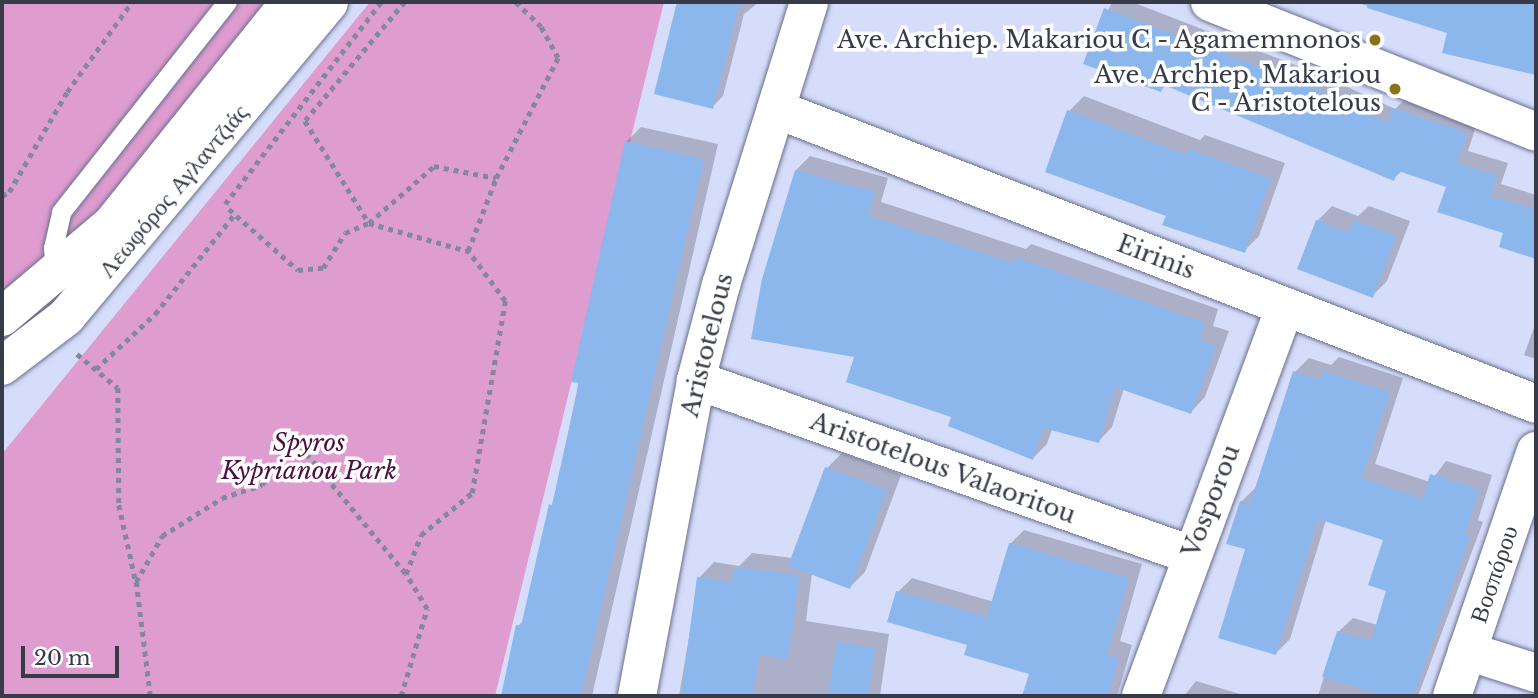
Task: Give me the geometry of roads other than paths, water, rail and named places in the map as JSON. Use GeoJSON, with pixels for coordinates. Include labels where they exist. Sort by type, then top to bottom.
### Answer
{"type":"FeatureCollection","features":[{"type":"Feature","properties":{"kind":"street","name":"Λεωφόρος Αγλαντζιάς"},"geometry":{"type":"LineString","coordinates":[[2,317],[56,275],[112,224],[290,2]]}},
{"type":"Feature","properties":{"kind":"street","name":"Λεωφόρος Αγλαντζιάς"},"geometry":{"type":"LineString","coordinates":[[2,366],[66,317],[329,2]]}},
{"type":"Feature","properties":{"kind":"street","name":"Aristotelous"},"geometry":{"type":"LineString","coordinates":[[637,696],[696,380],[720,285],[809,2]]}},
{"type":"Feature","properties":{"kind":"street"},"geometry":{"type":"LineString","coordinates":[[1210,2],[1536,132]]}},
{"type":"Feature","properties":{"kind":"street","name":"Eirinis"},"geometry":{"type":"LineString","coordinates":[[776,109],[1536,404]]}},
{"type":"Feature","properties":{"kind":"street","name":"Vosporou"},"geometry":{"type":"LineString","coordinates":[[1141,696],[1285,306]]}},
{"type":"Feature","properties":{"kind":"street","name":"Aristotelous Valaoritou"},"geometry":{"type":"LineString","coordinates":[[696,380],[1191,555]]}},
{"type":"Feature","properties":{"kind":"street","name":"Βοσπόρου"},"geometry":{"type":"LineString","coordinates":[[1452,696],[1536,451]]}},
{"type":"Feature","properties":{"kind":"street"},"geometry":{"type":"LineString","coordinates":[[1467,651],[1536,673]]}},
{"type":"Feature","properties":{"kind":"lane"},"geometry":{"type":"LineString","coordinates":[[56,275],[53,248],[61,212],[227,2]]}},
{"type":"Feature","properties":{"kind":"place","name":"Ave. Archiep. Makariou C - Agamemnonos"},"geometry":{"type":"Point","coordinates":[1375,40]}},
{"type":"Feature","properties":{"kind":"place","name":"Ave. Archiep. Makariou C - Aristotelous"},"geometry":{"type":"Point","coordinates":[1395,89]}},
{"type":"Feature","properties":{"kind":"park label","name":"Spyros Kyprianou Park"},"geometry":{"type":"Point","coordinates":[309,457]}}]}
